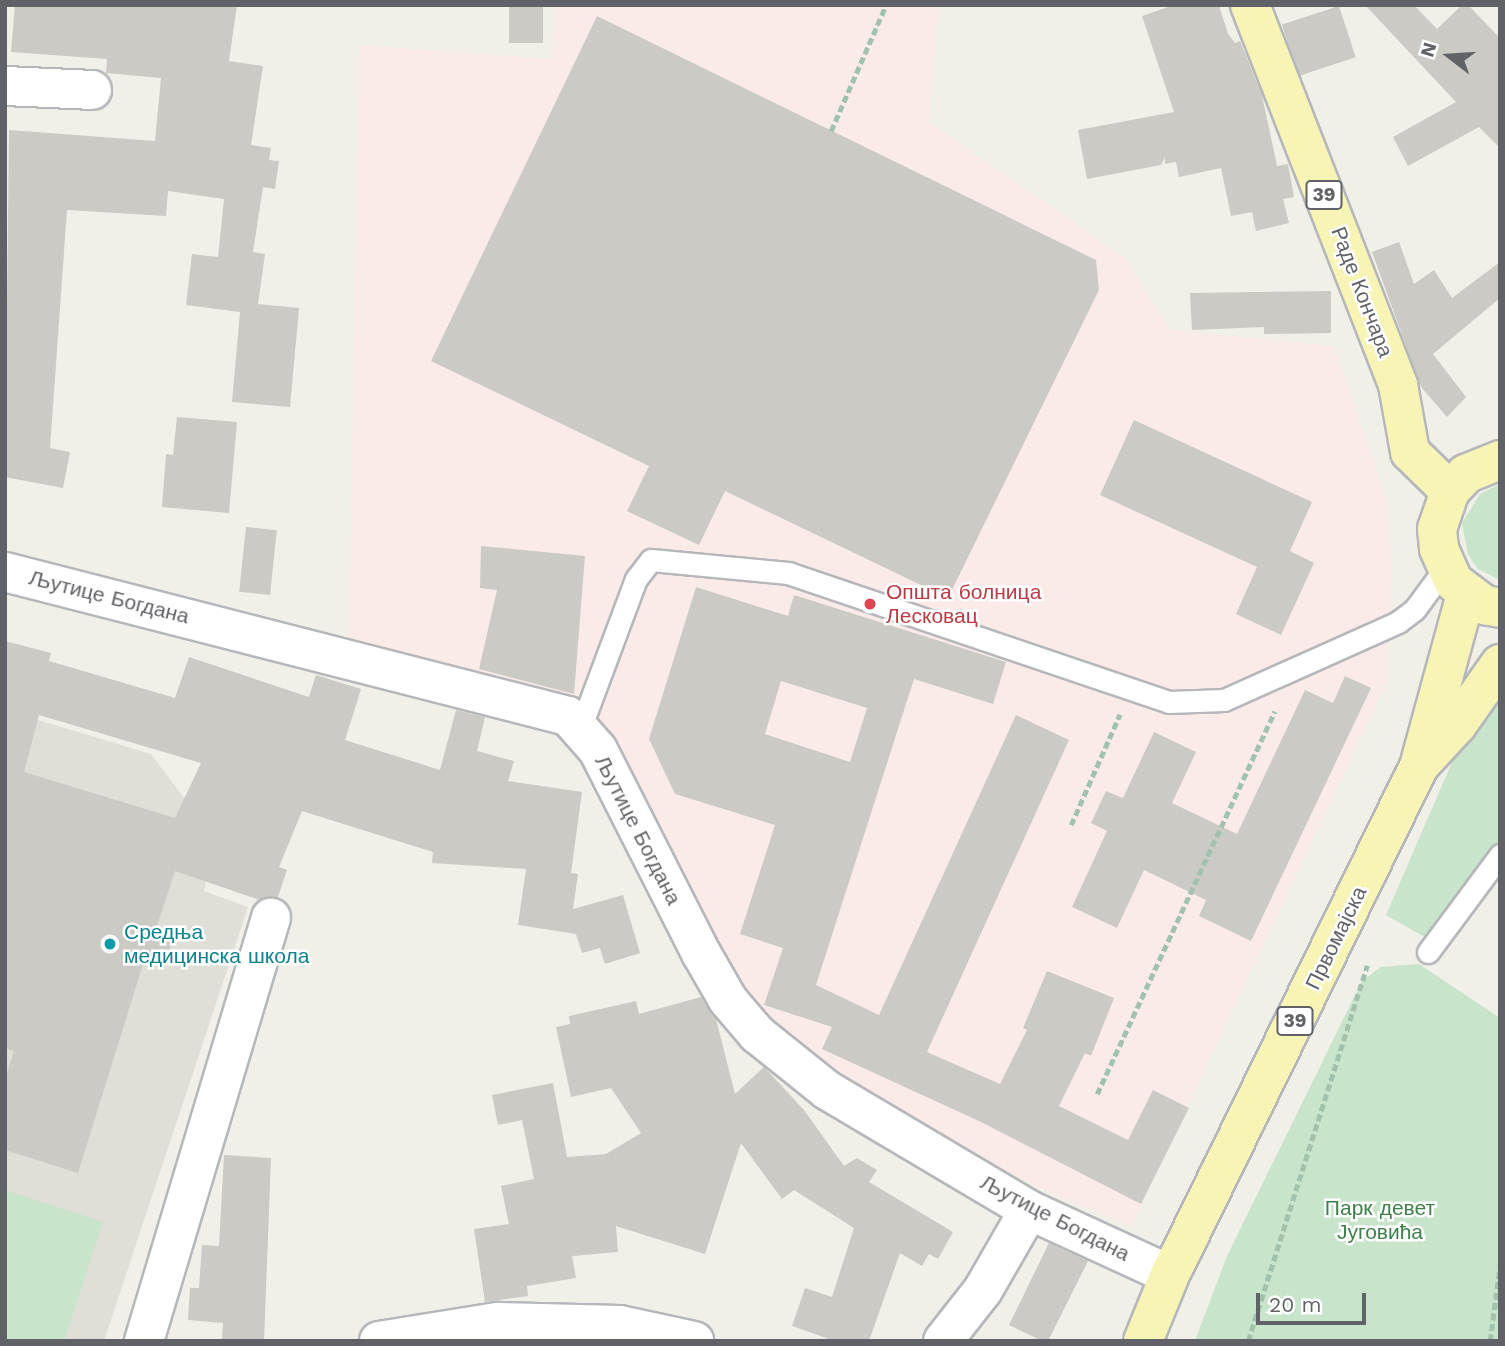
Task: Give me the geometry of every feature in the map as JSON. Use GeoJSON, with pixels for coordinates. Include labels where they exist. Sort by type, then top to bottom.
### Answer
{"type":"FeatureCollection","features":[{"type":"Feature","properties":{"kind":"main road","name":"Раде Кончара"},"geometry":{"type":"LineString","coordinates":[[1250,5],[1398,385],[1410,452],[1450,491]]}},
{"type":"Feature","properties":{"kind":"main road"},"geometry":{"type":"LineString","coordinates":[[1419,766],[1470,590],[1437,529],[1450,491],[1466,474],[1500,460]]}},
{"type":"Feature","properties":{"kind":"main road","name":"Првомајска"},"geometry":{"type":"LineString","coordinates":[[1143,1341],[1170,1275],[1419,766],[1457,725],[1500,664]]}},
{"type":"Feature","properties":{"kind":"street"},"geometry":{"type":"LineString","coordinates":[[5,86],[92,90]]}},
{"type":"Feature","properties":{"kind":"street","name":"Љутице Богдана"},"geometry":{"type":"LineString","coordinates":[[5,572],[555,713],[581,726],[598,750],[701,953],[728,1000],[757,1034],[827,1090],[1030,1210],[1170,1275]]}},
{"type":"Feature","properties":{"kind":"street"},"geometry":{"type":"LineString","coordinates":[[144,1341],[271,918]]}},
{"type":"Feature","properties":{"kind":"street"},"geometry":{"type":"LineString","coordinates":[[943,1341],[983,1290],[1030,1210]]}},
{"type":"Feature","properties":{"kind":"street"},"geometry":{"type":"LineString","coordinates":[[379,1341],[498,1322],[620,1325],[694,1341]]}},
{"type":"Feature","properties":{"kind":"lane"},"geometry":{"type":"LineString","coordinates":[[581,726],[636,579],[651,560],[788,573],[1169,702],[1224,700],[1398,622],[1415,609],[1470,590]]}},
{"type":"Feature","properties":{"kind":"lane"},"geometry":{"type":"LineString","coordinates":[[1428,952],[1500,855]]}},
{"type":"Feature","properties":{"kind":"path"},"geometry":{"type":"LineString","coordinates":[[831,131],[886,5]]}},
{"type":"Feature","properties":{"kind":"path"},"geometry":{"type":"LineString","coordinates":[[1097,1094],[1296,666]]}},
{"type":"Feature","properties":{"kind":"path"},"geometry":{"type":"LineString","coordinates":[[1071,825],[1132,689]]}},
{"type":"Feature","properties":{"kind":"path"},"geometry":{"type":"LineString","coordinates":[[1248,1341],[1370,954]]}},
{"type":"Feature","properties":{"kind":"path"},"geometry":{"type":"LineString","coordinates":[[1490,1341],[1500,1265]]}},
{"type":"Feature","properties":{"kind":"shaded area","name":"Општа болница Лесковац"},"geometry":{"type":"Polygon","coordinates":[[[557,5],[938,5],[929,122],[1125,258],[1170,330],[1334,346],[1387,500],[1392,570],[1387,682],[1131,1226],[1039,1188],[833,1079],[739,994],[566,701],[349,639],[359,45],[551,59],[557,5]]]}},
{"type":"Feature","properties":{"kind":"shaded area"},"geometry":{"type":"Polygon","coordinates":[[[5,710],[151,754],[216,840],[204,891],[248,907],[104,1341],[5,1341],[5,710]]]}},
{"type":"Feature","properties":{"kind":"green space"},"geometry":{"type":"Polygon","coordinates":[[[1500,484],[1500,580],[1478,569],[1468,555],[1462,523],[1480,494],[1500,484]]]}},
{"type":"Feature","properties":{"kind":"green space"},"geometry":{"type":"Polygon","coordinates":[[[1500,684],[1500,856],[1435,943],[1386,915],[1453,760],[1500,684]]]}},
{"type":"Feature","properties":{"kind":"green space","name":"Парк девет Југовића"},"geometry":{"type":"Polygon","coordinates":[[[1419,964],[1500,1018],[1500,1341],[1195,1341],[1227,1256],[1362,981],[1381,967],[1419,964]]]}},
{"type":"Feature","properties":{"kind":"green space"},"geometry":{"type":"Polygon","coordinates":[[[5,1190],[103,1222],[64,1341],[5,1341],[5,1190]]]}},
{"type":"Feature","properties":{"kind":"building"},"geometry":{"type":"Polygon","coordinates":[[[15,5],[237,5],[229,61],[263,66],[251,145],[271,148],[269,160],[279,161],[275,189],[263,187],[253,252],[265,254],[258,304],[299,308],[290,407],[232,402],[240,312],[186,305],[192,254],[218,257],[224,199],[168,191],[166,216],[67,210],[50,448],[70,452],[63,488],[5,477],[9,130],[155,141],[161,78],[106,73],[107,59],[11,52],[15,5]]]}},
{"type":"Feature","properties":{"kind":"building"},"geometry":{"type":"Polygon","coordinates":[[[509,5],[543,5],[543,43],[509,43],[509,5]]]}},
{"type":"Feature","properties":{"kind":"building"},"geometry":{"type":"Polygon","coordinates":[[[1174,5],[1219,5],[1228,34],[1235,43],[1240,41],[1262,95],[1277,166],[1288,164],[1294,197],[1283,199],[1289,223],[1256,231],[1252,212],[1231,216],[1221,168],[1179,177],[1176,162],[1165,164],[1165,157],[1161,165],[1087,179],[1078,130],[1174,112],[1142,16],[1174,5]]]}},
{"type":"Feature","properties":{"kind":"building"},"geometry":{"type":"Polygon","coordinates":[[[1365,5],[1414,5],[1437,29],[1462,5],[1468,5],[1500,38],[1500,148],[1479,127],[1408,166],[1393,137],[1456,102],[1365,5]]]}},
{"type":"Feature","properties":{"kind":"building"},"geometry":{"type":"Polygon","coordinates":[[[1339,6],[1356,57],[1299,76],[1282,25],[1339,6]]]}},
{"type":"Feature","properties":{"kind":"building"},"geometry":{"type":"Polygon","coordinates":[[[597,16],[1096,260],[1099,290],[948,598],[725,491],[699,545],[627,511],[649,466],[431,361],[597,16]]]}},
{"type":"Feature","properties":{"kind":"building"},"geometry":{"type":"Polygon","coordinates":[[[1399,242],[1414,284],[1434,270],[1452,298],[1500,262],[1500,298],[1433,354],[1466,397],[1447,417],[1421,387],[1372,252],[1399,242]]]}},
{"type":"Feature","properties":{"kind":"building"},"geometry":{"type":"Polygon","coordinates":[[[1331,291],[1331,333],[1264,334],[1264,327],[1192,330],[1190,293],[1331,291]]]}},
{"type":"Feature","properties":{"kind":"building"},"geometry":{"type":"Polygon","coordinates":[[[177,417],[237,422],[229,513],[162,507],[166,454],[173,455],[177,417]]]}},
{"type":"Feature","properties":{"kind":"building"},"geometry":{"type":"Polygon","coordinates":[[[1134,420],[1312,502],[1290,551],[1314,563],[1281,635],[1236,614],[1257,567],[1100,495],[1134,420]]]}},
{"type":"Feature","properties":{"kind":"building"},"geometry":{"type":"Polygon","coordinates":[[[246,527],[277,530],[270,595],[239,592],[246,527]]]}},
{"type":"Feature","properties":{"kind":"building"},"geometry":{"type":"Polygon","coordinates":[[[481,546],[585,556],[574,694],[479,669],[497,590],[480,588],[481,546]]]}},
{"type":"Feature","properties":{"kind":"building"},"geometry":{"type":"Polygon","coordinates":[[[696,587],[788,616],[794,595],[1006,662],[993,704],[914,679],[816,985],[879,1015],[1016,715],[1069,740],[927,1052],[1000,1084],[1027,1030],[1023,1028],[1047,971],[1114,998],[1091,1056],[1085,1053],[1059,1106],[1128,1140],[1153,1090],[1189,1108],[1141,1204],[981,1122],[822,1049],[832,1027],[764,1005],[783,948],[740,934],[775,825],[675,794],[649,739],[696,587]],[[781,681],[765,734],[850,762],[867,708],[781,681]]]}},
{"type":"Feature","properties":{"kind":"building"},"geometry":{"type":"Polygon","coordinates":[[[5,641],[51,653],[49,661],[175,698],[189,657],[309,697],[316,675],[361,689],[345,740],[440,770],[456,710],[485,717],[477,751],[514,761],[508,781],[582,792],[571,873],[578,874],[573,909],[623,895],[640,953],[605,964],[600,948],[582,953],[576,934],[518,925],[526,869],[432,863],[433,852],[302,811],[279,867],[287,870],[278,897],[260,900],[175,871],[155,932],[173,936],[165,966],[144,961],[78,1173],[5,1150],[5,1079],[14,1051],[5,1048],[5,641]],[[39,715],[24,772],[175,818],[201,763],[39,715]]]}},
{"type":"Feature","properties":{"kind":"building"},"geometry":{"type":"Polygon","coordinates":[[[1345,676],[1371,688],[1251,941],[1199,916],[1206,900],[1144,870],[1117,928],[1072,907],[1107,831],[1091,823],[1106,791],[1123,798],[1154,732],[1196,752],[1172,803],[1237,834],[1305,690],[1333,703],[1345,676]]]}},
{"type":"Feature","properties":{"kind":"building"},"geometry":{"type":"Polygon","coordinates":[[[701,997],[716,1019],[735,1094],[764,1067],[804,1110],[844,1166],[857,1158],[877,1170],[869,1182],[953,1232],[938,1259],[929,1254],[922,1266],[900,1253],[869,1341],[835,1341],[792,1326],[805,1288],[832,1297],[854,1228],[794,1190],[782,1199],[741,1143],[705,1254],[616,1226],[618,1252],[572,1256],[576,1278],[527,1286],[528,1296],[485,1302],[474,1229],[509,1224],[501,1186],[534,1179],[522,1120],[498,1125],[492,1095],[553,1083],[567,1157],[606,1154],[641,1133],[611,1088],[571,1097],[556,1027],[570,1024],[569,1016],[636,1001],[639,1014],[701,997]]]}},
{"type":"Feature","properties":{"kind":"building"},"geometry":{"type":"Polygon","coordinates":[[[224,1155],[271,1158],[264,1341],[222,1341],[223,1323],[188,1320],[190,1288],[199,1288],[202,1245],[219,1246],[224,1155]]]}},
{"type":"Feature","properties":{"kind":"building"},"geometry":{"type":"Polygon","coordinates":[[[1049,1243],[1088,1261],[1048,1341],[1042,1341],[1009,1325],[1049,1243]]]}},
{"type":"Feature","properties":{"kind":"place","name":"Општа болница Лесковац"},"geometry":{"type":"Point","coordinates":[870,604]}},
{"type":"Feature","properties":{"kind":"place","name":"Средња медицинска школа"},"geometry":{"type":"Point","coordinates":[110,944]}}]}
